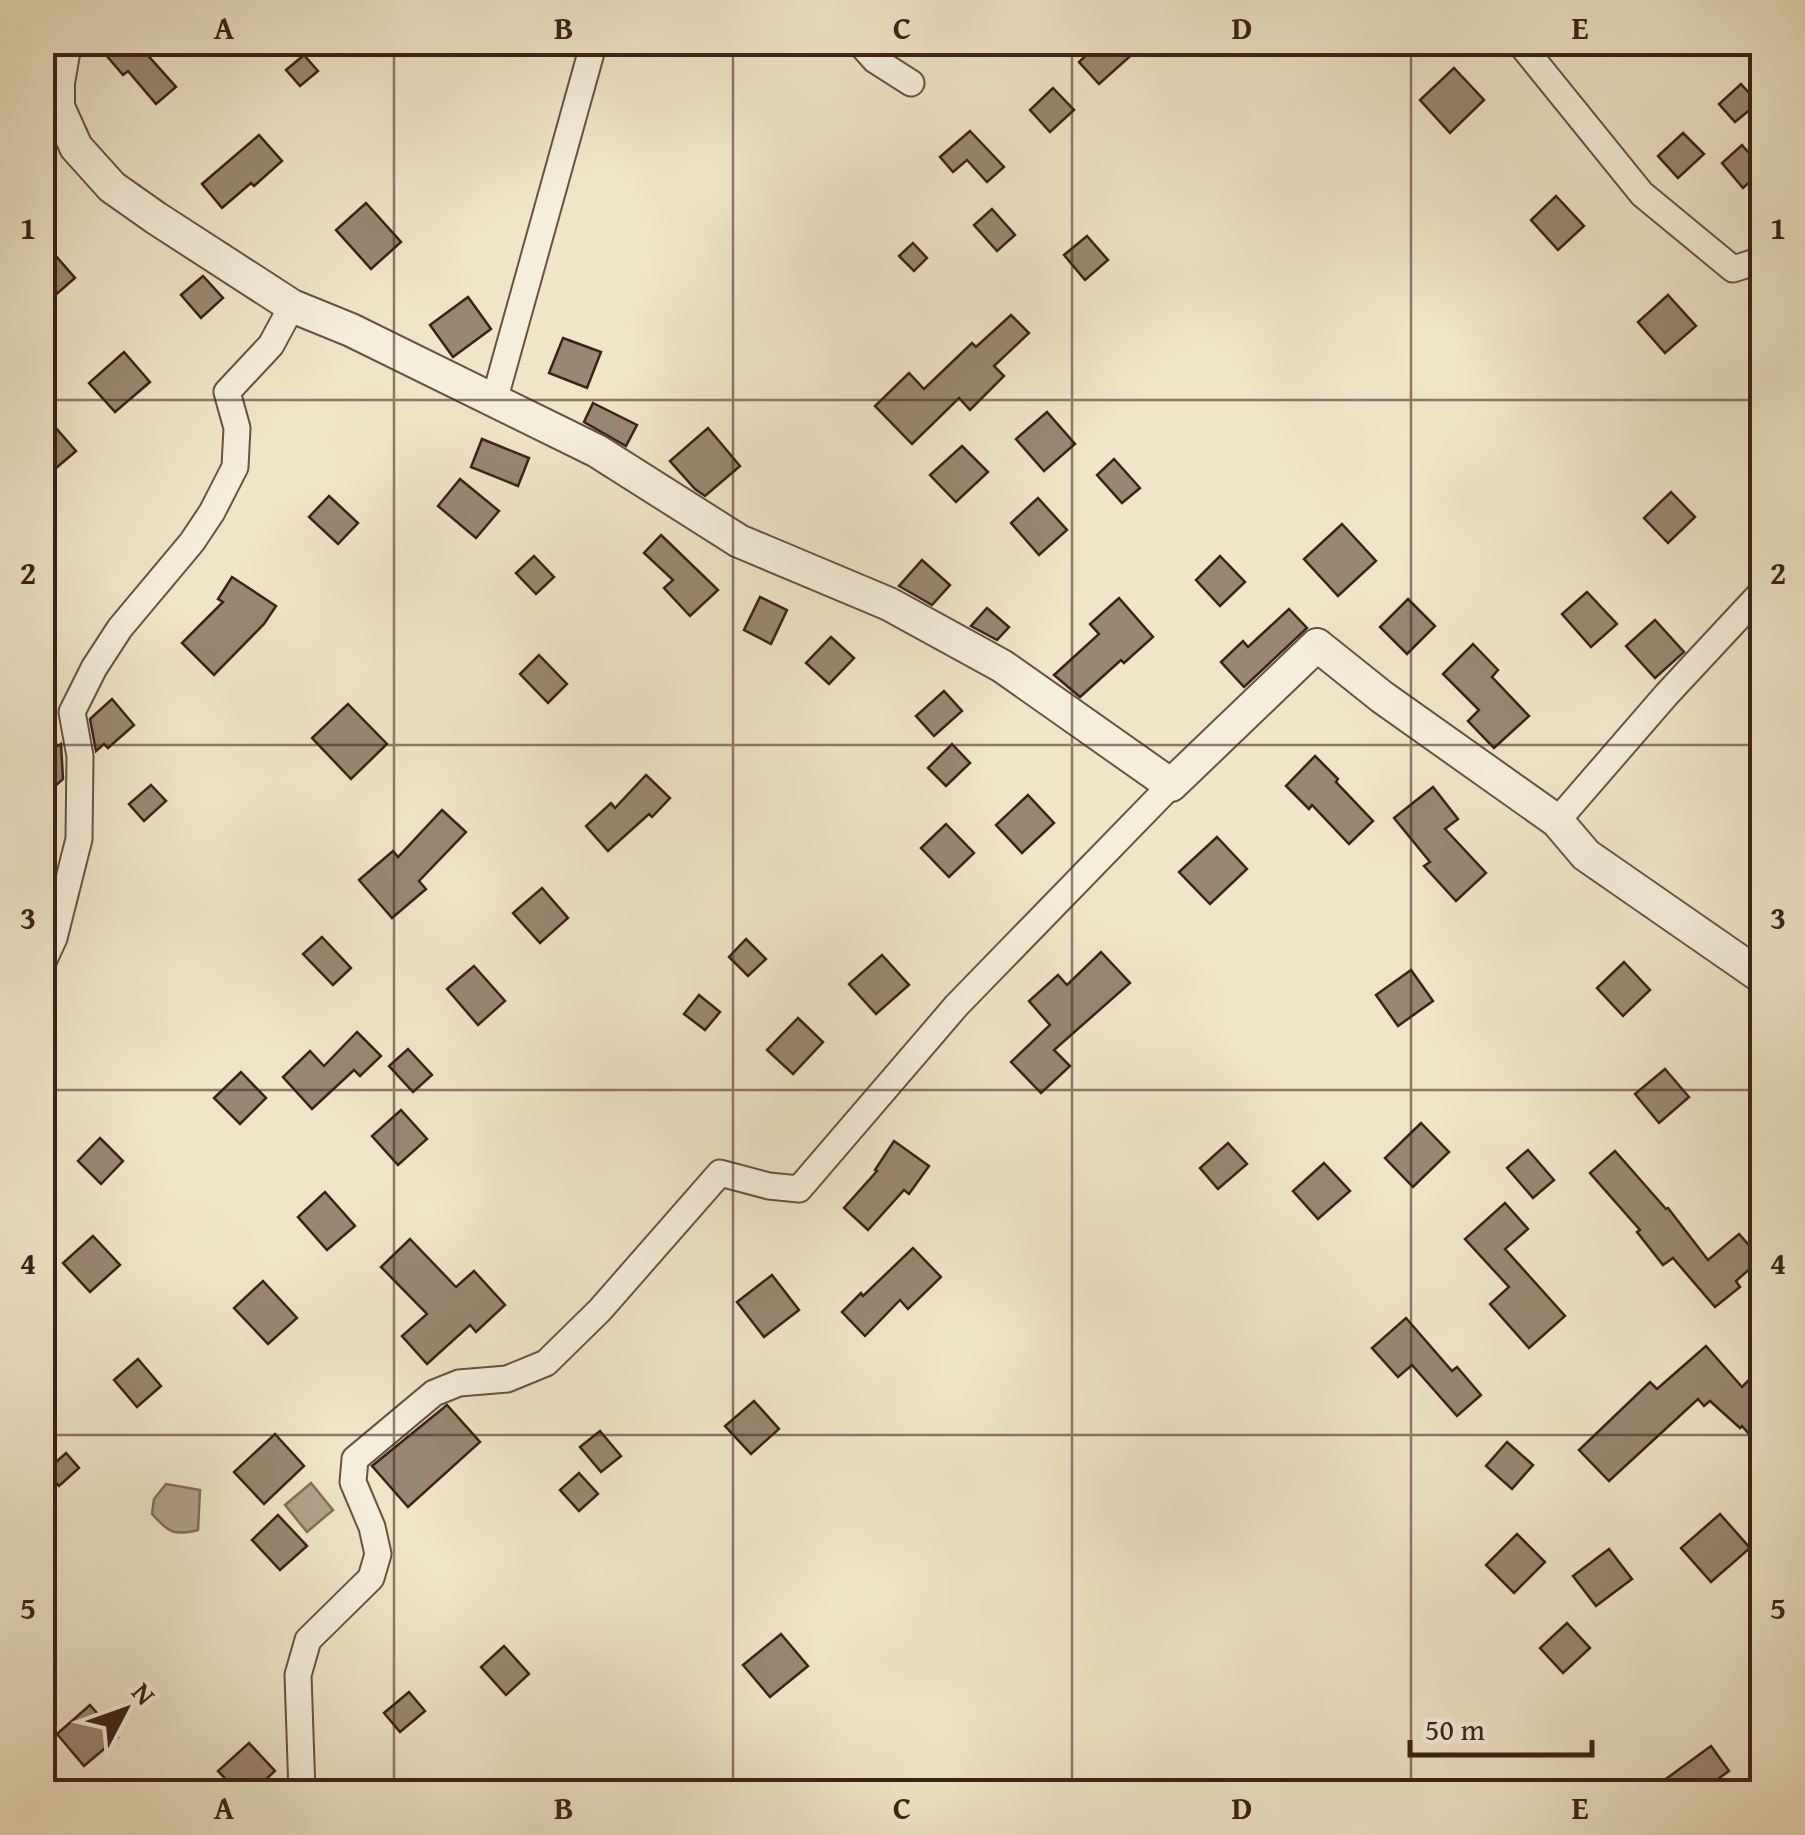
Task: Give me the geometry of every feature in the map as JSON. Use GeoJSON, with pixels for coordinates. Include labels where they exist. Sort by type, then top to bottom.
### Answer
{"type":"FeatureCollection","features":[{"type":"Feature","properties":{"kind":"street"},"geometry":{"type":"LineString","coordinates":[[65,42],[58,108],[76,147],[112,187],[292,306],[351,330],[597,451],[739,541],[889,604],[1002,666],[1171,785]]}},
{"type":"Feature","properties":{"kind":"street"},"geometry":{"type":"LineString","coordinates":[[494,400],[594,42]]}},
{"type":"Feature","properties":{"kind":"street"},"geometry":{"type":"LineString","coordinates":[[858,42],[875,60],[911,83]]}},
{"type":"Feature","properties":{"kind":"street"},"geometry":{"type":"LineString","coordinates":[[1518,42],[1642,194],[1733,269],[1762,260]]}},
{"type":"Feature","properties":{"kind":"street"},"geometry":{"type":"LineString","coordinates":[[42,964],[54,938],[79,839],[80,756],[72,712],[120,628],[212,512],[235,467],[237,428],[226,392],[270,345],[292,306]]}},
{"type":"Feature","properties":{"kind":"street"},"geometry":{"type":"LineString","coordinates":[[1557,821],[1762,592]]}},
{"type":"Feature","properties":{"kind":"street"},"geometry":{"type":"LineString","coordinates":[[302,1792],[298,1675],[308,1640],[371,1578],[378,1554],[353,1482],[356,1459],[434,1393],[459,1382],[507,1379],[546,1363],[600,1310],[720,1172],[769,1186],[799,1189],[957,1005],[1171,785],[1318,645],[1382,696],[1557,821],[1586,855],[1762,977]]}},
{"type":"Feature","properties":{"kind":"shaded area"},"geometry":{"type":"Polygon","coordinates":[[[311,1483],[333,1510],[307,1532],[285,1505],[311,1483]]]}},
{"type":"Feature","properties":{"kind":"shaded area"},"geometry":{"type":"Polygon","coordinates":[[[166,1484],[200,1490],[198,1530],[172,1531],[152,1514],[154,1499],[166,1484]]]}},
{"type":"Feature","properties":{"kind":"building"},"geometry":{"type":"Polygon","coordinates":[[[95,42],[136,42],[176,87],[156,104],[128,71],[123,75],[95,42]]]}},
{"type":"Feature","properties":{"kind":"building"},"geometry":{"type":"Polygon","coordinates":[[[1100,42],[1146,42],[1099,84],[1079,62],[1100,42]]]}},
{"type":"Feature","properties":{"kind":"building"},"geometry":{"type":"Polygon","coordinates":[[[304,55],[318,71],[300,86],[286,70],[304,55]]]}},
{"type":"Feature","properties":{"kind":"building"},"geometry":{"type":"Polygon","coordinates":[[[1454,68],[1484,100],[1450,133],[1420,100],[1454,68]]]}},
{"type":"Feature","properties":{"kind":"building"},"geometry":{"type":"Polygon","coordinates":[[[1741,84],[1758,103],[1735,122],[1719,104],[1741,84]]]}},
{"type":"Feature","properties":{"kind":"building"},"geometry":{"type":"Polygon","coordinates":[[[1053,88],[1074,110],[1050,132],[1030,110],[1053,88]]]}},
{"type":"Feature","properties":{"kind":"building"},"geometry":{"type":"Polygon","coordinates":[[[970,131],[1004,167],[987,182],[967,160],[953,172],[940,157],[970,131]]]}},
{"type":"Feature","properties":{"kind":"building"},"geometry":{"type":"Polygon","coordinates":[[[1683,133],[1704,154],[1678,178],[1658,156],[1683,133]]]}},
{"type":"Feature","properties":{"kind":"building"},"geometry":{"type":"Polygon","coordinates":[[[259,135],[282,161],[222,208],[202,184],[259,135]]]}},
{"type":"Feature","properties":{"kind":"building"},"geometry":{"type":"Polygon","coordinates":[[[1742,145],[1762,168],[1743,188],[1722,163],[1742,145]]]}},
{"type":"Feature","properties":{"kind":"building"},"geometry":{"type":"Polygon","coordinates":[[[1556,196],[1584,226],[1558,250],[1531,220],[1556,196]]]}},
{"type":"Feature","properties":{"kind":"building"},"geometry":{"type":"Polygon","coordinates":[[[366,203],[401,242],[371,269],[336,230],[366,203]]]}},
{"type":"Feature","properties":{"kind":"building"},"geometry":{"type":"Polygon","coordinates":[[[992,209],[1015,235],[997,251],[974,225],[992,209]]]}},
{"type":"Feature","properties":{"kind":"building"},"geometry":{"type":"Polygon","coordinates":[[[1087,236],[1108,260],[1085,280],[1064,255],[1087,236]]]}},
{"type":"Feature","properties":{"kind":"building"},"geometry":{"type":"Polygon","coordinates":[[[42,240],[75,278],[52,298],[42,286],[42,240]]]}},
{"type":"Feature","properties":{"kind":"building"},"geometry":{"type":"Polygon","coordinates":[[[913,243],[927,258],[914,271],[899,256],[913,243]]]}},
{"type":"Feature","properties":{"kind":"building"},"geometry":{"type":"Polygon","coordinates":[[[203,276],[223,298],[201,318],[181,295],[203,276]]]}},
{"type":"Feature","properties":{"kind":"building"},"geometry":{"type":"Polygon","coordinates":[[[1668,295],[1696,326],[1665,353],[1638,322],[1668,295]]]}},
{"type":"Feature","properties":{"kind":"building"},"geometry":{"type":"Polygon","coordinates":[[[468,297],[491,329],[453,357],[430,325],[468,297]]]}},
{"type":"Feature","properties":{"kind":"building"},"geometry":{"type":"Polygon","coordinates":[[[1011,315],[1029,333],[994,366],[1004,376],[970,410],[959,398],[912,444],[875,406],[909,373],[924,389],[972,343],[976,347],[1011,315]]]}},
{"type":"Feature","properties":{"kind":"building"},"geometry":{"type":"Polygon","coordinates":[[[563,338],[601,352],[587,388],[549,373],[563,338]]]}},
{"type":"Feature","properties":{"kind":"building"},"geometry":{"type":"Polygon","coordinates":[[[124,352],[150,382],[115,412],[89,383],[124,352]]]}},
{"type":"Feature","properties":{"kind":"building"},"geometry":{"type":"Polygon","coordinates":[[[593,403],[637,425],[626,446],[584,422],[593,403]]]}},
{"type":"Feature","properties":{"kind":"building"},"geometry":{"type":"Polygon","coordinates":[[[42,412],[76,451],[42,480],[42,412]]]}},
{"type":"Feature","properties":{"kind":"building"},"geometry":{"type":"Polygon","coordinates":[[[1047,412],[1075,444],[1044,471],[1016,439],[1047,412]]]}},
{"type":"Feature","properties":{"kind":"building"},"geometry":{"type":"Polygon","coordinates":[[[708,428],[740,466],[705,496],[670,461],[708,428]]]}},
{"type":"Feature","properties":{"kind":"building"},"geometry":{"type":"Polygon","coordinates":[[[482,439],[529,458],[518,486],[471,467],[482,439]]]}},
{"type":"Feature","properties":{"kind":"building"},"geometry":{"type":"Polygon","coordinates":[[[962,446],[988,472],[956,502],[930,475],[962,446]]]}},
{"type":"Feature","properties":{"kind":"building"},"geometry":{"type":"Polygon","coordinates":[[[1114,459],[1140,488],[1122,503],[1097,475],[1114,459]]]}},
{"type":"Feature","properties":{"kind":"building"},"geometry":{"type":"Polygon","coordinates":[[[460,479],[499,511],[476,538],[438,506],[460,479]]]}},
{"type":"Feature","properties":{"kind":"building"},"geometry":{"type":"Polygon","coordinates":[[[1671,492],[1695,517],[1668,543],[1644,518],[1671,492]]]}},
{"type":"Feature","properties":{"kind":"building"},"geometry":{"type":"Polygon","coordinates":[[[329,496],[358,523],[338,544],[309,517],[329,496]]]}},
{"type":"Feature","properties":{"kind":"building"},"geometry":{"type":"Polygon","coordinates":[[[1038,498],[1067,530],[1039,555],[1011,523],[1038,498]]]}},
{"type":"Feature","properties":{"kind":"building"},"geometry":{"type":"Polygon","coordinates":[[[1342,524],[1376,561],[1338,596],[1304,559],[1342,524]]]}},
{"type":"Feature","properties":{"kind":"building"},"geometry":{"type":"Polygon","coordinates":[[[661,535],[718,590],[690,616],[664,588],[673,580],[644,553],[661,535]]]}},
{"type":"Feature","properties":{"kind":"building"},"geometry":{"type":"Polygon","coordinates":[[[534,556],[554,577],[536,594],[516,573],[534,556]]]}},
{"type":"Feature","properties":{"kind":"building"},"geometry":{"type":"Polygon","coordinates":[[[1220,556],[1245,582],[1220,606],[1196,580],[1220,556]]]}},
{"type":"Feature","properties":{"kind":"building"},"geometry":{"type":"Polygon","coordinates":[[[922,560],[950,585],[932,605],[899,586],[922,560]]]}},
{"type":"Feature","properties":{"kind":"building"},"geometry":{"type":"Polygon","coordinates":[[[232,577],[276,606],[264,624],[214,675],[182,643],[223,602],[218,599],[232,577]]]}},
{"type":"Feature","properties":{"kind":"building"},"geometry":{"type":"Polygon","coordinates":[[[1587,592],[1617,624],[1591,647],[1562,614],[1587,592]]]}},
{"type":"Feature","properties":{"kind":"building"},"geometry":{"type":"Polygon","coordinates":[[[760,597],[787,610],[771,644],[744,630],[760,597]]]}},
{"type":"Feature","properties":{"kind":"building"},"geometry":{"type":"Polygon","coordinates":[[[1119,598],[1153,637],[1080,697],[1054,675],[1099,634],[1090,624],[1119,598]]]}},
{"type":"Feature","properties":{"kind":"building"},"geometry":{"type":"Polygon","coordinates":[[[1408,599],[1435,626],[1407,654],[1380,627],[1408,599]]]}},
{"type":"Feature","properties":{"kind":"building"},"geometry":{"type":"Polygon","coordinates":[[[987,608],[1009,627],[997,640],[971,626],[987,608]]]}},
{"type":"Feature","properties":{"kind":"building"},"geometry":{"type":"Polygon","coordinates":[[[1289,609],[1307,628],[1244,687],[1221,662],[1243,641],[1248,647],[1289,609]]]}},
{"type":"Feature","properties":{"kind":"building"},"geometry":{"type":"Polygon","coordinates":[[[1655,620],[1684,652],[1655,678],[1626,646],[1655,620]]]}},
{"type":"Feature","properties":{"kind":"building"},"geometry":{"type":"Polygon","coordinates":[[[831,637],[854,658],[829,684],[806,663],[831,637]]]}},
{"type":"Feature","properties":{"kind":"building"},"geometry":{"type":"Polygon","coordinates":[[[1473,644],[1498,670],[1492,677],[1529,716],[1494,748],[1468,721],[1479,710],[1443,674],[1473,644]]]}},
{"type":"Feature","properties":{"kind":"building"},"geometry":{"type":"Polygon","coordinates":[[[539,655],[567,684],[548,703],[520,674],[539,655]]]}},
{"type":"Feature","properties":{"kind":"building"},"geometry":{"type":"Polygon","coordinates":[[[944,691],[962,711],[934,736],[916,716],[944,691]]]}},
{"type":"Feature","properties":{"kind":"building"},"geometry":{"type":"Polygon","coordinates":[[[112,699],[134,725],[108,748],[104,744],[96,751],[90,719],[112,699]]]}},
{"type":"Feature","properties":{"kind":"building"},"geometry":{"type":"Polygon","coordinates":[[[348,704],[387,744],[351,779],[312,738],[348,704]]]}},
{"type":"Feature","properties":{"kind":"building"},"geometry":{"type":"Polygon","coordinates":[[[55,743],[61,744],[63,779],[54,787],[42,774],[42,754],[55,743]]]}},
{"type":"Feature","properties":{"kind":"building"},"geometry":{"type":"Polygon","coordinates":[[[952,744],[970,763],[946,786],[928,768],[952,744]]]}},
{"type":"Feature","properties":{"kind":"building"},"geometry":{"type":"Polygon","coordinates":[[[1315,756],[1373,821],[1349,844],[1312,805],[1309,809],[1286,786],[1315,756]]]}},
{"type":"Feature","properties":{"kind":"building"},"geometry":{"type":"Polygon","coordinates":[[[646,775],[670,798],[608,851],[586,826],[611,803],[615,808],[646,775]]]}},
{"type":"Feature","properties":{"kind":"building"},"geometry":{"type":"Polygon","coordinates":[[[151,785],[166,801],[144,821],[129,804],[151,785]]]}},
{"type":"Feature","properties":{"kind":"building"},"geometry":{"type":"Polygon","coordinates":[[[1433,787],[1458,819],[1445,829],[1486,873],[1456,901],[1424,866],[1430,862],[1394,818],[1433,787]]]}},
{"type":"Feature","properties":{"kind":"building"},"geometry":{"type":"Polygon","coordinates":[[[1028,795],[1054,823],[1022,853],[996,825],[1028,795]]]}},
{"type":"Feature","properties":{"kind":"building"},"geometry":{"type":"Polygon","coordinates":[[[442,810],[466,832],[419,881],[426,889],[392,918],[359,880],[393,851],[398,857],[442,810]]]}},
{"type":"Feature","properties":{"kind":"building"},"geometry":{"type":"Polygon","coordinates":[[[946,824],[974,853],[949,877],[921,848],[946,824]]]}},
{"type":"Feature","properties":{"kind":"building"},"geometry":{"type":"Polygon","coordinates":[[[1217,837],[1247,869],[1210,904],[1179,872],[1217,837]]]}},
{"type":"Feature","properties":{"kind":"building"},"geometry":{"type":"Polygon","coordinates":[[[542,888],[568,918],[540,943],[513,913],[542,888]]]}},
{"type":"Feature","properties":{"kind":"building"},"geometry":{"type":"Polygon","coordinates":[[[322,937],[351,968],[333,985],[303,954],[322,937]]]}},
{"type":"Feature","properties":{"kind":"building"},"geometry":{"type":"Polygon","coordinates":[[[746,939],[766,959],[748,976],[729,957],[746,939]]]}},
{"type":"Feature","properties":{"kind":"building"},"geometry":{"type":"Polygon","coordinates":[[[1101,952],[1130,983],[1054,1050],[1070,1066],[1041,1093],[1011,1062],[1050,1025],[1029,1001],[1058,975],[1067,985],[1101,952]]]}},
{"type":"Feature","properties":{"kind":"building"},"geometry":{"type":"Polygon","coordinates":[[[882,955],[909,985],[876,1014],[849,984],[882,955]]]}},
{"type":"Feature","properties":{"kind":"building"},"geometry":{"type":"Polygon","coordinates":[[[1624,962],[1650,990],[1623,1016],[1597,988],[1624,962]]]}},
{"type":"Feature","properties":{"kind":"building"},"geometry":{"type":"Polygon","coordinates":[[[474,966],[505,1001],[478,1025],[447,989],[474,966]]]}},
{"type":"Feature","properties":{"kind":"building"},"geometry":{"type":"Polygon","coordinates":[[[1411,970],[1433,1001],[1398,1026],[1376,995],[1411,970]]]}},
{"type":"Feature","properties":{"kind":"building"},"geometry":{"type":"Polygon","coordinates":[[[699,995],[720,1012],[705,1030],[684,1014],[699,995]]]}},
{"type":"Feature","properties":{"kind":"building"},"geometry":{"type":"Polygon","coordinates":[[[798,1018],[823,1042],[793,1074],[767,1050],[798,1018]]]}},
{"type":"Feature","properties":{"kind":"building"},"geometry":{"type":"Polygon","coordinates":[[[357,1032],[381,1056],[360,1076],[354,1070],[312,1109],[283,1077],[310,1051],[324,1066],[357,1032]]]}},
{"type":"Feature","properties":{"kind":"building"},"geometry":{"type":"Polygon","coordinates":[[[408,1049],[432,1075],[413,1092],[389,1066],[408,1049]]]}},
{"type":"Feature","properties":{"kind":"building"},"geometry":{"type":"Polygon","coordinates":[[[1665,1069],[1689,1097],[1659,1123],[1635,1094],[1665,1069]]]}},
{"type":"Feature","properties":{"kind":"building"},"geometry":{"type":"Polygon","coordinates":[[[241,1072],[266,1098],[240,1124],[214,1098],[241,1072]]]}},
{"type":"Feature","properties":{"kind":"building"},"geometry":{"type":"Polygon","coordinates":[[[401,1110],[427,1139],[398,1165],[372,1136],[401,1110]]]}},
{"type":"Feature","properties":{"kind":"building"},"geometry":{"type":"Polygon","coordinates":[[[1421,1123],[1449,1152],[1413,1187],[1385,1158],[1421,1123]]]}},
{"type":"Feature","properties":{"kind":"building"},"geometry":{"type":"Polygon","coordinates":[[[100,1138],[123,1161],[101,1184],[78,1161],[100,1138]]]}},
{"type":"Feature","properties":{"kind":"building"},"geometry":{"type":"Polygon","coordinates":[[[894,1141],[929,1166],[909,1194],[904,1190],[868,1230],[844,1208],[877,1171],[894,1141]]]}},
{"type":"Feature","properties":{"kind":"building"},"geometry":{"type":"Polygon","coordinates":[[[1228,1143],[1247,1164],[1218,1189],[1200,1168],[1228,1143]]]}},
{"type":"Feature","properties":{"kind":"building"},"geometry":{"type":"Polygon","coordinates":[[[1528,1150],[1554,1180],[1533,1198],[1507,1168],[1528,1150]]]}},
{"type":"Feature","properties":{"kind":"building"},"geometry":{"type":"Polygon","coordinates":[[[1615,1151],[1668,1208],[1708,1260],[1739,1234],[1761,1259],[1736,1281],[1740,1287],[1715,1307],[1673,1258],[1663,1265],[1637,1232],[1640,1230],[1590,1173],[1615,1151]]]}},
{"type":"Feature","properties":{"kind":"building"},"geometry":{"type":"Polygon","coordinates":[[[1324,1163],[1350,1191],[1318,1219],[1293,1191],[1324,1163]]]}},
{"type":"Feature","properties":{"kind":"building"},"geometry":{"type":"Polygon","coordinates":[[[325,1192],[355,1226],[327,1250],[298,1217],[325,1192]]]}},
{"type":"Feature","properties":{"kind":"building"},"geometry":{"type":"Polygon","coordinates":[[[1505,1203],[1528,1229],[1505,1249],[1565,1316],[1529,1348],[1490,1304],[1509,1287],[1465,1239],[1505,1203]]]}},
{"type":"Feature","properties":{"kind":"building"},"geometry":{"type":"Polygon","coordinates":[[[93,1236],[120,1265],[90,1292],[63,1263],[93,1236]]]}},
{"type":"Feature","properties":{"kind":"building"},"geometry":{"type":"Polygon","coordinates":[[[410,1239],[456,1287],[474,1271],[505,1305],[476,1332],[470,1325],[427,1364],[402,1336],[427,1314],[381,1267],[410,1239]]]}},
{"type":"Feature","properties":{"kind":"building"},"geometry":{"type":"Polygon","coordinates":[[[913,1248],[941,1277],[908,1309],[900,1300],[865,1336],[842,1312],[913,1248]]]}},
{"type":"Feature","properties":{"kind":"building"},"geometry":{"type":"Polygon","coordinates":[[[772,1275],[799,1310],[764,1337],[737,1302],[772,1275]]]}},
{"type":"Feature","properties":{"kind":"building"},"geometry":{"type":"Polygon","coordinates":[[[263,1281],[297,1318],[268,1344],[234,1308],[263,1281]]]}},
{"type":"Feature","properties":{"kind":"building"},"geometry":{"type":"Polygon","coordinates":[[[1406,1318],[1452,1371],[1457,1367],[1481,1395],[1457,1416],[1412,1365],[1398,1377],[1372,1348],[1406,1318]]]}},
{"type":"Feature","properties":{"kind":"building"},"geometry":{"type":"Polygon","coordinates":[[[1706,1346],[1742,1387],[1753,1376],[1762,1385],[1762,1449],[1742,1426],[1710,1401],[1704,1406],[1698,1399],[1609,1481],[1579,1450],[1650,1382],[1657,1389],[1706,1346]]]}},
{"type":"Feature","properties":{"kind":"building"},"geometry":{"type":"Polygon","coordinates":[[[138,1359],[161,1386],[137,1407],[114,1380],[138,1359]]]}},
{"type":"Feature","properties":{"kind":"building"},"geometry":{"type":"Polygon","coordinates":[[[754,1401],[779,1429],[751,1454],[725,1426],[754,1401]]]}},
{"type":"Feature","properties":{"kind":"building"},"geometry":{"type":"Polygon","coordinates":[[[447,1405],[480,1442],[408,1507],[372,1466],[447,1405]]]}},
{"type":"Feature","properties":{"kind":"building"},"geometry":{"type":"Polygon","coordinates":[[[600,1431],[621,1456],[601,1472],[580,1447],[600,1431]]]}},
{"type":"Feature","properties":{"kind":"building"},"geometry":{"type":"Polygon","coordinates":[[[275,1434],[304,1466],[264,1504],[234,1472],[275,1434]]]}},
{"type":"Feature","properties":{"kind":"building"},"geometry":{"type":"Polygon","coordinates":[[[1507,1442],[1533,1465],[1512,1489],[1486,1466],[1507,1442]]]}},
{"type":"Feature","properties":{"kind":"building"},"geometry":{"type":"Polygon","coordinates":[[[66,1453],[79,1468],[59,1486],[46,1471],[66,1453]]]}},
{"type":"Feature","properties":{"kind":"building"},"geometry":{"type":"Polygon","coordinates":[[[579,1473],[598,1494],[579,1511],[560,1490],[579,1473]]]}},
{"type":"Feature","properties":{"kind":"building"},"geometry":{"type":"Polygon","coordinates":[[[1720,1514],[1750,1548],[1711,1582],[1681,1548],[1720,1514]]]}},
{"type":"Feature","properties":{"kind":"building"},"geometry":{"type":"Polygon","coordinates":[[[278,1515],[307,1546],[280,1570],[252,1540],[278,1515]]]}},
{"type":"Feature","properties":{"kind":"building"},"geometry":{"type":"Polygon","coordinates":[[[1517,1534],[1545,1562],[1514,1593],[1486,1565],[1517,1534]]]}},
{"type":"Feature","properties":{"kind":"building"},"geometry":{"type":"Polygon","coordinates":[[[1609,1549],[1632,1579],[1596,1606],[1573,1576],[1609,1549]]]}},
{"type":"Feature","properties":{"kind":"building"},"geometry":{"type":"Polygon","coordinates":[[[1567,1623],[1590,1648],[1563,1673],[1540,1648],[1567,1623]]]}},
{"type":"Feature","properties":{"kind":"building"},"geometry":{"type":"Polygon","coordinates":[[[781,1634],[808,1666],[770,1697],[743,1665],[781,1634]]]}},
{"type":"Feature","properties":{"kind":"building"},"geometry":{"type":"Polygon","coordinates":[[[504,1646],[529,1674],[506,1695],[481,1667],[504,1646]]]}},
{"type":"Feature","properties":{"kind":"building"},"geometry":{"type":"Polygon","coordinates":[[[409,1692],[425,1711],[400,1732],[384,1713],[409,1692]]]}},
{"type":"Feature","properties":{"kind":"building"},"geometry":{"type":"Polygon","coordinates":[[[90,1705],[118,1737],[84,1766],[57,1734],[90,1705]]]}},
{"type":"Feature","properties":{"kind":"building"},"geometry":{"type":"Polygon","coordinates":[[[249,1743],[275,1771],[252,1792],[238,1792],[218,1771],[249,1743]]]}},
{"type":"Feature","properties":{"kind":"building"},"geometry":{"type":"Polygon","coordinates":[[[1711,1746],[1729,1771],[1700,1792],[1648,1792],[1711,1746]]]}}]}
